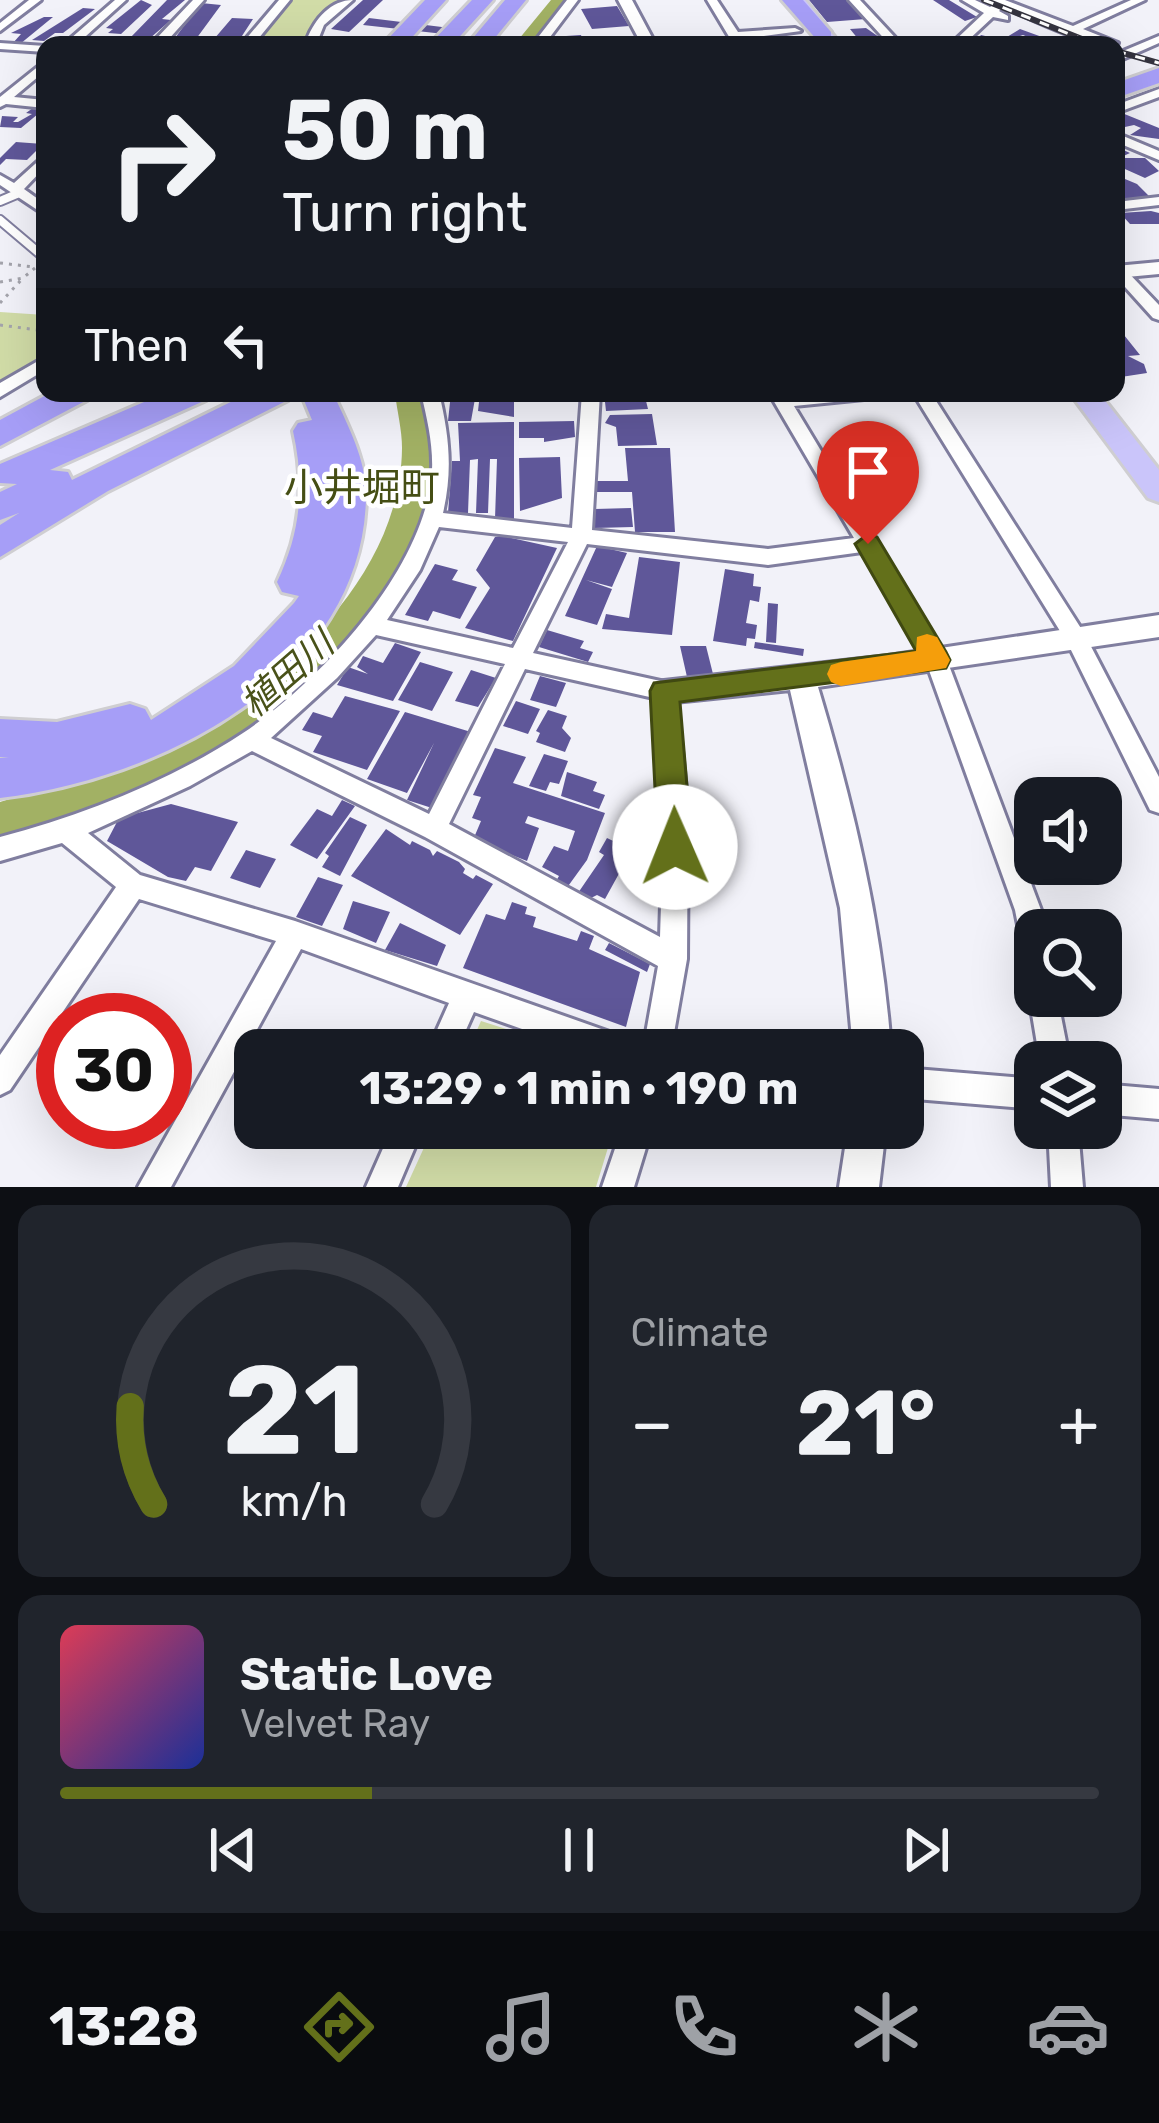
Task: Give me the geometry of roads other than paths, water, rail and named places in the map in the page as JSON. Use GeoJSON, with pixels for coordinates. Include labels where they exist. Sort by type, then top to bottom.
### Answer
{"type":"FeatureCollection","features":[{"type":"Feature","properties":{"kind":"highway"},"geometry":{"type":"LineString","coordinates":[[402,36],[436,0]]}},
{"type":"Feature","properties":{"kind":"highway"},"geometry":{"type":"LineString","coordinates":[[770,0],[804,25]]}},
{"type":"Feature","properties":{"kind":"highway"},"geometry":{"type":"LineString","coordinates":[[486,36],[517,3]]}},
{"type":"Feature","properties":{"kind":"highway"},"geometry":{"type":"LineString","coordinates":[[452,36],[478,5]]}},
{"type":"Feature","properties":{"kind":"highway"},"geometry":{"type":"LineString","coordinates":[[1125,71],[1159,58]]}},
{"type":"Feature","properties":{"kind":"highway"},"geometry":{"type":"LineString","coordinates":[[1125,88],[1159,75]]}},
{"type":"Feature","properties":{"kind":"highway"},"geometry":{"type":"LineString","coordinates":[[0,411],[36,388]]}},
{"type":"Feature","properties":{"kind":"highway"},"geometry":{"type":"LineString","coordinates":[[0,435],[60,402]]}},
{"type":"Feature","properties":{"kind":"highway"},"geometry":{"type":"LineString","coordinates":[[0,479],[174,402]]}},
{"type":"Feature","properties":{"kind":"highway"},"geometry":{"type":"LineString","coordinates":[[0,507],[255,402]]}},
{"type":"Feature","properties":{"kind":"highway"},"geometry":{"type":"LineString","coordinates":[[0,543],[110,474],[258,402]]}},
{"type":"Feature","properties":{"kind":"highway"},"geometry":{"type":"LineString","coordinates":[[0,738],[57,741],[118,727],[181,695],[257,633],[307,562],[319,514],[316,452],[280,402]]}},
{"type":"Feature","properties":{"kind":"highway"},"geometry":{"type":"LineString","coordinates":[[0,778],[73,767],[144,744],[210,707],[289,638],[334,567],[347,521],[343,460],[320,402]]}},
{"type":"Feature","properties":{"kind":"main road"},"geometry":{"type":"LineString","coordinates":[[1091,402],[1159,491]]}},
{"type":"Feature","properties":{"kind":"main road"},"geometry":{"type":"LineString","coordinates":[[1115,402],[1159,456]]}},
{"type":"Feature","properties":{"kind":"street"},"geometry":{"type":"LineString","coordinates":[[0,28],[37,0]]}},
{"type":"Feature","properties":{"kind":"street"},"geometry":{"type":"LineString","coordinates":[[79,36],[121,0]]}},
{"type":"Feature","properties":{"kind":"street"},"geometry":{"type":"LineString","coordinates":[[165,36],[199,0]]}},
{"type":"Feature","properties":{"kind":"street"},"geometry":{"type":"LineString","coordinates":[[255,36],[285,0]]}},
{"type":"Feature","properties":{"kind":"street"},"geometry":{"type":"LineString","coordinates":[[313,36],[319,23],[348,0]]}},
{"type":"Feature","properties":{"kind":"street"},"geometry":{"type":"LineString","coordinates":[[545,36],[573,0]]}},
{"type":"Feature","properties":{"kind":"street"},"geometry":{"type":"LineString","coordinates":[[625,0],[645,36]]}},
{"type":"Feature","properties":{"kind":"street"},"geometry":{"type":"LineString","coordinates":[[712,0],[734,36]]}},
{"type":"Feature","properties":{"kind":"street"},"geometry":{"type":"LineString","coordinates":[[854,0],[888,36]]}},
{"type":"Feature","properties":{"kind":"street"},"geometry":{"type":"LineString","coordinates":[[967,0],[998,4],[1067,36]]}},
{"type":"Feature","properties":{"kind":"street"},"geometry":{"type":"LineString","coordinates":[[1075,36],[1140,0]]}},
{"type":"Feature","properties":{"kind":"street"},"geometry":{"type":"LineString","coordinates":[[965,36],[998,4]]}},
{"type":"Feature","properties":{"kind":"street"},"geometry":{"type":"LineString","coordinates":[[755,36],[804,25]]}},
{"type":"Feature","properties":{"kind":"street"},"geometry":{"type":"LineString","coordinates":[[1125,55],[1159,39]]}},
{"type":"Feature","properties":{"kind":"street"},"geometry":{"type":"LineString","coordinates":[[0,46],[36,49]]}},
{"type":"Feature","properties":{"kind":"street"},"geometry":{"type":"LineString","coordinates":[[1125,48],[1135,52]]}},
{"type":"Feature","properties":{"kind":"street"},"geometry":{"type":"LineString","coordinates":[[2,102],[36,73]]}},
{"type":"Feature","properties":{"kind":"street"},"geometry":{"type":"LineString","coordinates":[[1125,106],[1159,93]]}},
{"type":"Feature","properties":{"kind":"street"},"geometry":{"type":"LineString","coordinates":[[1143,99],[1159,104]]}},
{"type":"Feature","properties":{"kind":"street"},"geometry":{"type":"LineString","coordinates":[[2,102],[36,104]]}},
{"type":"Feature","properties":{"kind":"street"},"geometry":{"type":"LineString","coordinates":[[1125,141],[1159,156]]}},
{"type":"Feature","properties":{"kind":"street"},"geometry":{"type":"LineString","coordinates":[[17,191],[36,169]]}},
{"type":"Feature","properties":{"kind":"street"},"geometry":{"type":"LineString","coordinates":[[0,179],[36,205]]}},
{"type":"Feature","properties":{"kind":"street"},"geometry":{"type":"LineString","coordinates":[[1125,205],[1159,201]]}},
{"type":"Feature","properties":{"kind":"street"},"geometry":{"type":"LineString","coordinates":[[1125,270],[1159,268]]}},
{"type":"Feature","properties":{"kind":"street"},"geometry":{"type":"LineString","coordinates":[[1125,279],[1159,315]]}},
{"type":"Feature","properties":{"kind":"street"},"geometry":{"type":"LineString","coordinates":[[0,391],[36,368]]}},
{"type":"Feature","properties":{"kind":"street"},"geometry":{"type":"LineString","coordinates":[[0,849],[66,831],[176,782],[252,740],[327,675],[374,626],[410,572],[433,519],[443,455],[432,402]]}},
{"type":"Feature","properties":{"kind":"street"},"geometry":{"type":"LineString","coordinates":[[434,829],[582,533],[590,402]]}},
{"type":"Feature","properties":{"kind":"street"},"geometry":{"type":"LineString","coordinates":[[783,402],[936,660],[1028,909]]}},
{"type":"Feature","properties":{"kind":"street"},"geometry":{"type":"LineString","coordinates":[[928,402],[1076,639],[1159,802]]}},
{"type":"Feature","properties":{"kind":"street"},"geometry":{"type":"LineString","coordinates":[[433,519],[768,557],[868,544]]}},
{"type":"Feature","properties":{"kind":"street"},"geometry":{"type":"LineString","coordinates":[[374,626],[664,691],[801,679],[1159,626]]}},
{"type":"Feature","properties":{"kind":"street"},"geometry":{"type":"LineString","coordinates":[[801,679],[844,828],[861,914],[870,1029]]}},
{"type":"Feature","properties":{"kind":"street"},"geometry":{"type":"LineString","coordinates":[[661,1029],[673,959],[676,810],[664,691]]}},
{"type":"Feature","properties":{"kind":"street"},"geometry":{"type":"LineString","coordinates":[[252,740],[434,829],[673,959]]}},
{"type":"Feature","properties":{"kind":"street"},"geometry":{"type":"LineString","coordinates":[[66,831],[133,885],[295,934],[562,1029]]}},
{"type":"Feature","properties":{"kind":"street"},"geometry":{"type":"LineString","coordinates":[[0,1080],[133,885]]}},
{"type":"Feature","properties":{"kind":"street"},"geometry":{"type":"LineString","coordinates":[[154,1187],[295,934]]}},
{"type":"Feature","properties":{"kind":"street"},"geometry":{"type":"LineString","coordinates":[[451,1029],[466,995]]}},
{"type":"Feature","properties":{"kind":"street"},"geometry":{"type":"LineString","coordinates":[[924,1085],[1014,1092]]}},
{"type":"Feature","properties":{"kind":"street"},"geometry":{"type":"LineString","coordinates":[[1122,1101],[1159,1104]]}},
{"type":"Feature","properties":{"kind":"street"},"geometry":{"type":"LineString","coordinates":[[382,1187],[399,1149]]}},
{"type":"Feature","properties":{"kind":"street"},"geometry":{"type":"LineString","coordinates":[[618,1187],[630,1149]]}},
{"type":"Feature","properties":{"kind":"street"},"geometry":{"type":"LineString","coordinates":[[859,1187],[864,1149]]}},
{"type":"Feature","properties":{"kind":"street"},"geometry":{"type":"LineString","coordinates":[[1064,1149],[1067,1187]]}},
{"type":"Feature","properties":{"kind":"lane"},"geometry":{"type":"LineString","coordinates":[[0,201],[17,191]]}},
{"type":"Feature","properties":{"kind":"lane"},"geometry":{"type":"LineString","coordinates":[[0,220],[36,251]]}},
{"type":"Feature","properties":{"kind":"waterway","name":"植田川"},"geometry":{"type":"LineString","coordinates":[[531,36],[561,0]]}},
{"type":"Feature","properties":{"kind":"waterway","name":"植田川"},"geometry":{"type":"LineString","coordinates":[[0,821],[126,780],[198,746],[287,683],[328,643],[364,600],[393,552],[411,501],[418,448],[411,402]]}},
{"type":"Feature","properties":{"kind":"railway"},"geometry":{"type":"LineString","coordinates":[[984,0],[1074,36]]}},
{"type":"Feature","properties":{"kind":"railway"},"geometry":{"type":"LineString","coordinates":[[1125,54],[1159,63]]}},
{"type":"Feature","properties":{"kind":"district","name":"小井堀町"},"geometry":{"type":"Point","coordinates":[362,488]}}]}
